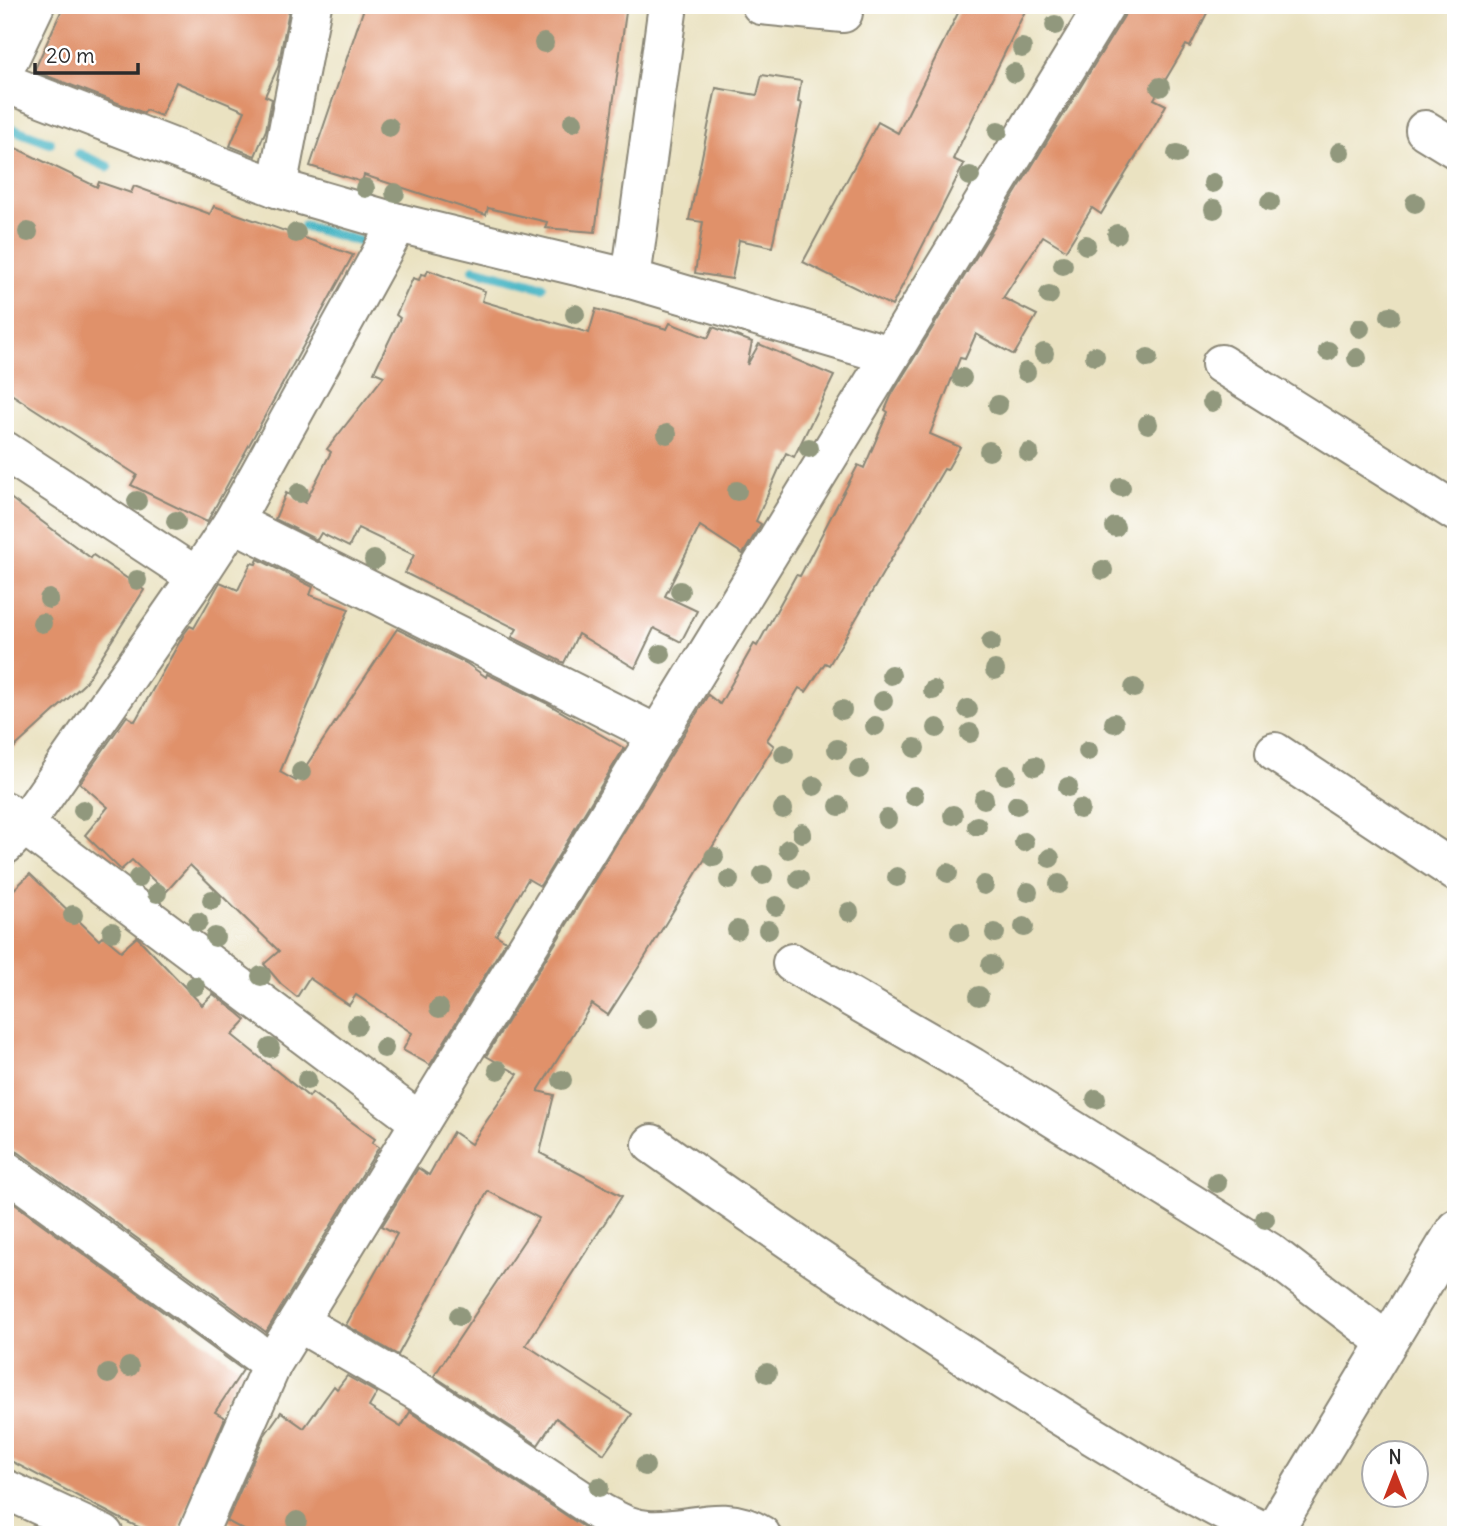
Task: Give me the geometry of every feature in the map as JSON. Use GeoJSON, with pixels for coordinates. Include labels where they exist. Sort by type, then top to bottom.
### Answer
{"type":"FeatureCollection","features":[{"type":"Feature","properties":{"kind":"street"},"geometry":{"type":"LineString","coordinates":[[5,68],[35,5]]}},
{"type":"Feature","properties":{"kind":"street"},"geometry":{"type":"LineString","coordinates":[[277,188],[312,5]]}},
{"type":"Feature","properties":{"kind":"street"},"geometry":{"type":"LineString","coordinates":[[631,279],[668,5]]}},
{"type":"Feature","properties":{"kind":"street"},"geometry":{"type":"LineString","coordinates":[[761,5],[843,13]]}},
{"type":"Feature","properties":{"kind":"street"},"geometry":{"type":"LineString","coordinates":[[197,1535],[272,1364],[1105,5]]}},
{"type":"Feature","properties":{"kind":"street"},"geometry":{"type":"LineString","coordinates":[[5,83],[277,188],[398,223],[631,279],[890,355]]}},
{"type":"Feature","properties":{"kind":"street"},"geometry":{"type":"LineString","coordinates":[[398,223],[233,522],[197,578],[11,827],[420,1122]]}},
{"type":"Feature","properties":{"kind":"street"},"geometry":{"type":"LineString","coordinates":[[1221,364],[1456,512]]}},
{"type":"Feature","properties":{"kind":"street"},"geometry":{"type":"LineString","coordinates":[[5,451],[197,578]]}},
{"type":"Feature","properties":{"kind":"street"},"geometry":{"type":"LineString","coordinates":[[233,522],[658,735]]}},
{"type":"Feature","properties":{"kind":"street"},"geometry":{"type":"LineString","coordinates":[[1275,752],[1456,872]]}},
{"type":"Feature","properties":{"kind":"street"},"geometry":{"type":"LineString","coordinates":[[792,963],[972,1067],[1269,1252],[1387,1342]]}},
{"type":"Feature","properties":{"kind":"street"},"geometry":{"type":"LineString","coordinates":[[652,1144],[805,1252],[972,1362],[1214,1508],[1271,1535],[1456,1229]]}},
{"type":"Feature","properties":{"kind":"street"},"geometry":{"type":"LineString","coordinates":[[5,1170],[272,1364]]}},
{"type":"Feature","properties":{"kind":"street"},"geometry":{"type":"LineString","coordinates":[[298,1322],[424,1395],[601,1513],[627,1527],[648,1530],[694,1524],[752,1530]]}},
{"type":"Feature","properties":{"kind":"street"},"geometry":{"type":"LineString","coordinates":[[5,1489],[104,1535]]}},
{"type":"Feature","properties":{"kind":"building"},"geometry":{"type":"Polygon","coordinates":[[[64,5],[290,5],[278,67],[265,96],[272,99],[266,130],[255,156],[230,146],[245,111],[176,82],[161,116],[146,110],[144,113],[34,71],[64,5]]]}},
{"type":"Feature","properties":{"kind":"building"},"geometry":{"type":"Polygon","coordinates":[[[365,5],[627,5],[595,232],[545,228],[547,222],[488,208],[486,215],[364,175],[362,182],[310,166],[365,5]]]}},
{"type":"Feature","properties":{"kind":"building"},"geometry":{"type":"Polygon","coordinates":[[[962,5],[1028,5],[953,159],[964,164],[892,306],[803,262],[878,122],[898,133],[962,5]]]}},
{"type":"Feature","properties":{"kind":"building"},"geometry":{"type":"Polygon","coordinates":[[[1127,5],[1211,5],[1190,47],[1186,45],[1154,99],[1166,105],[1101,214],[1092,208],[1066,250],[1043,236],[1003,298],[1037,315],[1014,355],[976,334],[965,359],[960,358],[930,434],[960,447],[947,470],[944,469],[829,665],[825,663],[806,692],[799,688],[767,740],[774,746],[608,1015],[592,1004],[538,1091],[554,1095],[540,1153],[622,1196],[526,1345],[632,1414],[604,1454],[556,1418],[538,1445],[434,1376],[539,1218],[488,1191],[398,1355],[346,1325],[397,1234],[382,1226],[418,1168],[429,1175],[453,1132],[471,1144],[518,1074],[486,1056],[708,695],[720,704],[754,644],[757,646],[796,575],[800,576],[858,465],[864,468],[888,412],[885,410],[892,394],[1124,16],[1127,5]]]}},
{"type":"Feature","properties":{"kind":"building"},"geometry":{"type":"Polygon","coordinates":[[[762,75],[801,81],[798,102],[802,103],[772,247],[739,240],[732,279],[695,273],[703,222],[689,220],[716,88],[757,95],[762,75]]]}},
{"type":"Feature","properties":{"kind":"building"},"geometry":{"type":"Polygon","coordinates":[[[5,143],[97,187],[99,182],[131,193],[134,186],[210,214],[214,206],[353,255],[207,522],[131,485],[137,475],[5,390],[5,143]]]}},
{"type":"Feature","properties":{"kind":"building"},"geometry":{"type":"Polygon","coordinates":[[[428,270],[485,291],[482,301],[589,333],[596,309],[667,329],[670,323],[708,338],[713,327],[752,342],[747,365],[759,344],[834,376],[794,457],[786,453],[756,521],[761,524],[743,554],[700,526],[665,596],[697,611],[681,642],[654,628],[635,668],[578,634],[564,663],[512,637],[517,629],[405,573],[414,555],[358,528],[349,547],[321,533],[317,540],[275,519],[286,493],[305,503],[331,452],[327,449],[384,376],[374,372],[400,318],[396,315],[413,278],[419,280],[421,274],[426,275],[428,270]]]}},
{"type":"Feature","properties":{"kind":"building"},"geometry":{"type":"Polygon","coordinates":[[[5,494],[91,558],[93,555],[144,590],[84,684],[5,756],[5,494]]]}},
{"type":"Feature","properties":{"kind":"building"},"geometry":{"type":"Polygon","coordinates":[[[258,559],[313,587],[310,595],[349,609],[280,772],[296,781],[397,629],[466,663],[486,677],[487,674],[546,703],[624,748],[540,886],[528,879],[496,935],[506,941],[430,1065],[403,1050],[412,1033],[356,995],[349,1005],[309,978],[297,997],[281,984],[264,964],[279,951],[190,865],[166,892],[132,860],[121,870],[85,835],[108,807],[80,783],[127,716],[135,721],[184,634],[190,626],[194,628],[220,582],[238,590],[251,563],[256,564],[258,559]]]}},
{"type":"Feature","properties":{"kind":"building"},"geometry":{"type":"Polygon","coordinates":[[[30,874],[99,940],[103,936],[121,951],[137,937],[202,1005],[213,994],[238,1013],[246,1020],[232,1035],[309,1097],[312,1093],[375,1139],[372,1143],[379,1147],[266,1332],[18,1152],[5,1148],[5,898],[30,874]]]}},
{"type":"Feature","properties":{"kind":"building"},"geometry":{"type":"Polygon","coordinates":[[[5,1197],[243,1370],[215,1412],[225,1418],[176,1535],[156,1535],[5,1458],[5,1197]]]}},
{"type":"Feature","properties":{"kind":"building"},"geometry":{"type":"Polygon","coordinates":[[[347,1376],[377,1393],[369,1407],[401,1427],[410,1412],[596,1535],[253,1535],[227,1521],[264,1436],[281,1412],[304,1428],[334,1386],[337,1389],[347,1376]]]}},
{"type":"Feature","properties":{"kind":"waterway"},"geometry":{"type":"LineString","coordinates":[[5,126],[50,143]]}},
{"type":"Feature","properties":{"kind":"waterway"},"geometry":{"type":"LineString","coordinates":[[79,154],[108,167]]}},
{"type":"Feature","properties":{"kind":"waterway"},"geometry":{"type":"LineString","coordinates":[[304,226],[366,243]]}},
{"type":"Feature","properties":{"kind":"waterway"},"geometry":{"type":"LineString","coordinates":[[474,269],[542,287]]}}]}
